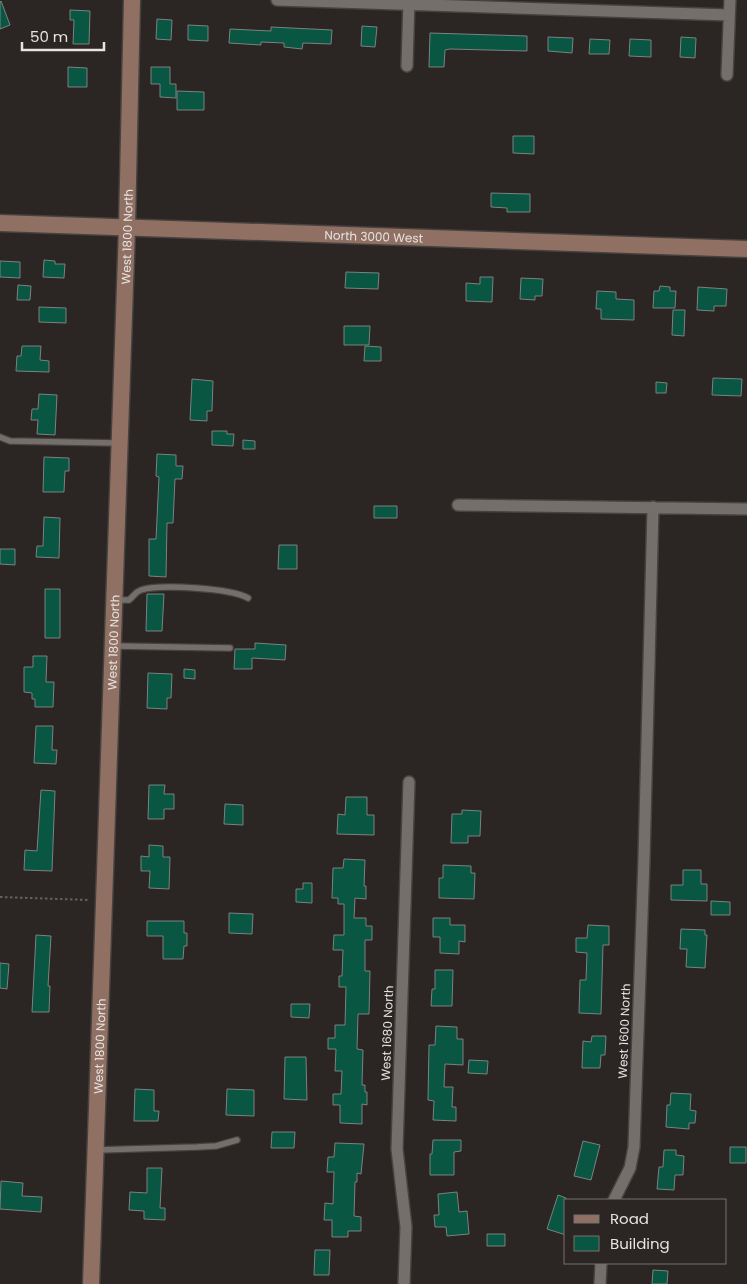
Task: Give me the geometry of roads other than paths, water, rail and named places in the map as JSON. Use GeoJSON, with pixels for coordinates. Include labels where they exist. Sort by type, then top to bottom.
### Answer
{"type":"FeatureCollection","features":[{"type":"Feature","properties":{"kind":"main road","name":"West 1800 North"},"geometry":{"type":"LineString","coordinates":[[92,1284],[127,228],[132,0]]}},
{"type":"Feature","properties":{"kind":"main road","name":"North 3000 West"},"geometry":{"type":"LineString","coordinates":[[0,223],[747,249]]}},
{"type":"Feature","properties":{"kind":"street"},"geometry":{"type":"LineString","coordinates":[[277,0],[409,2],[729,16]]}},
{"type":"Feature","properties":{"kind":"street"},"geometry":{"type":"LineString","coordinates":[[727,75],[730,0]]}},
{"type":"Feature","properties":{"kind":"street"},"geometry":{"type":"LineString","coordinates":[[407,66],[409,2]]}},
{"type":"Feature","properties":{"kind":"street"},"geometry":{"type":"LineString","coordinates":[[458,505],[747,509]]}},
{"type":"Feature","properties":{"kind":"street","name":"West 1600 North"},"geometry":{"type":"LineString","coordinates":[[614,1199],[630,1168],[634,1147],[653,507]]}},
{"type":"Feature","properties":{"kind":"street","name":"West 1680 North"},"geometry":{"type":"LineString","coordinates":[[404,1284],[406,1226],[397,1149],[409,782]]}},
{"type":"Feature","properties":{"kind":"street"},"geometry":{"type":"LineString","coordinates":[[600,1284],[601,1264]]}},
{"type":"Feature","properties":{"kind":"lane"},"geometry":{"type":"LineString","coordinates":[[0,437],[10,441],[119,443]]}},
{"type":"Feature","properties":{"kind":"lane"},"geometry":{"type":"LineString","coordinates":[[114,600],[129,600],[140,590],[163,588],[228,591],[248,598]]}},
{"type":"Feature","properties":{"kind":"lane"},"geometry":{"type":"LineString","coordinates":[[113,646],[230,648]]}},
{"type":"Feature","properties":{"kind":"lane"},"geometry":{"type":"LineString","coordinates":[[96,1150],[216,1146],[237,1140]]}}]}
